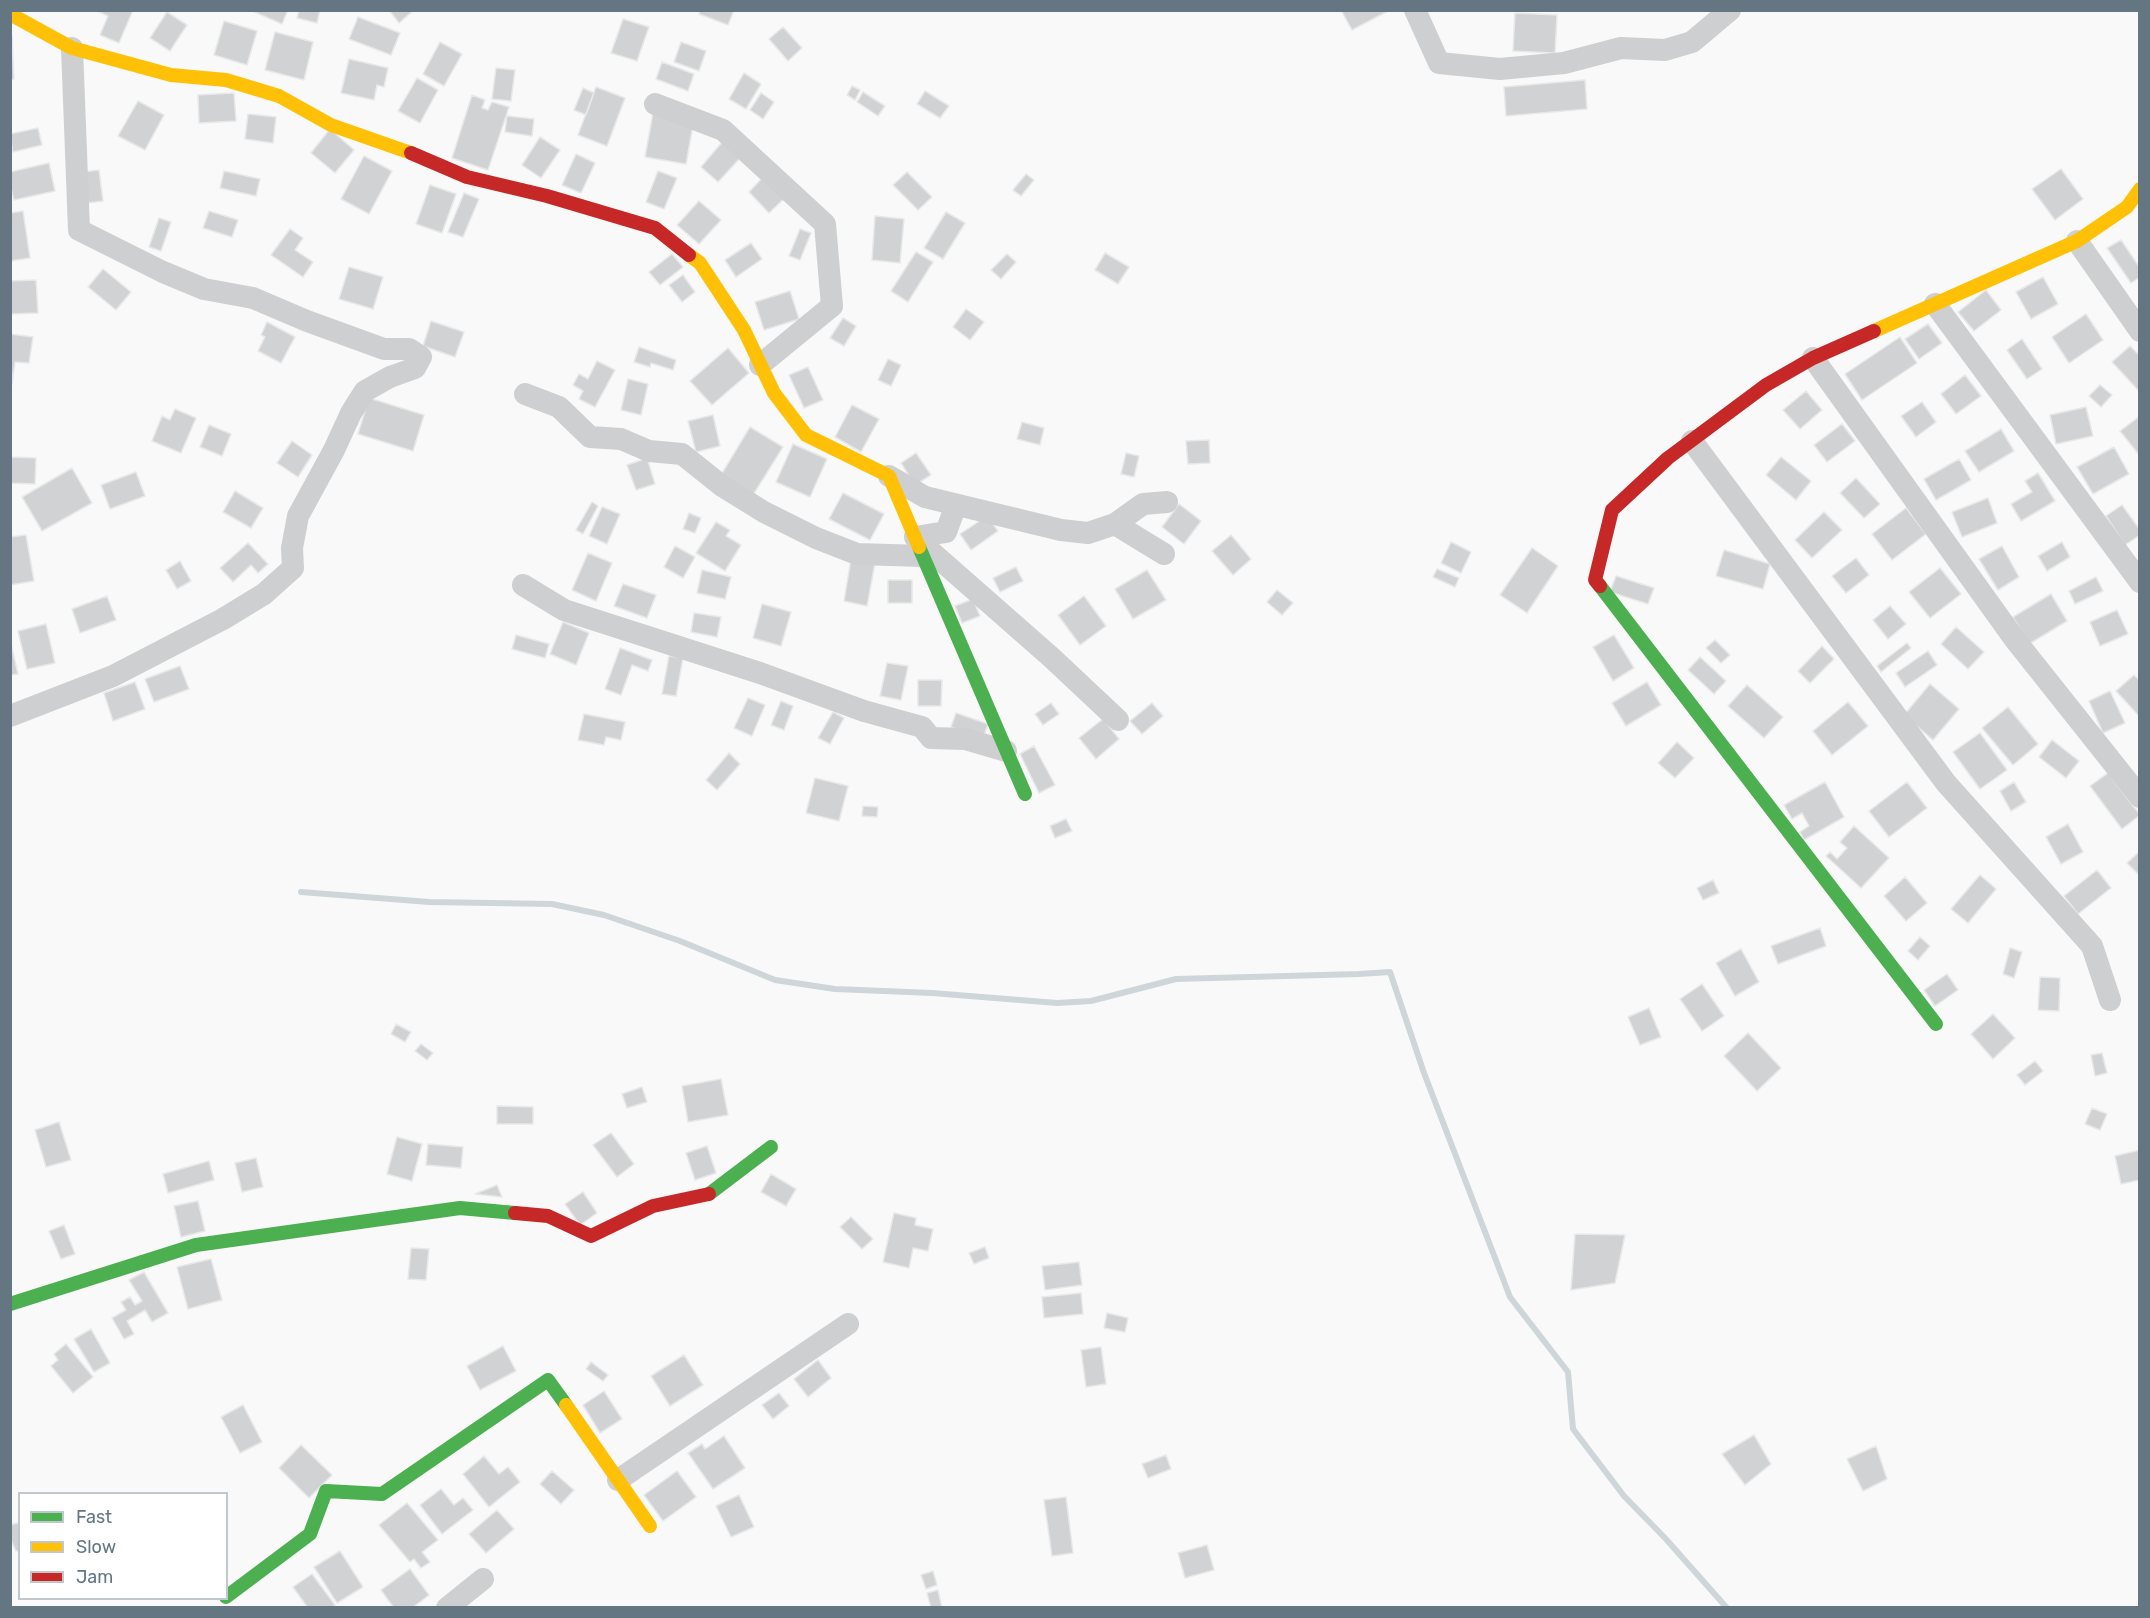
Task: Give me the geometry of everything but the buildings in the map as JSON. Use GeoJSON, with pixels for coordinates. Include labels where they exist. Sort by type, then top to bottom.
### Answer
{"type":"FeatureCollection","features":[{"type":"Feature","properties":{"kind":"street"},"geometry":{"type":"LineString","coordinates":[[1415,10],[1439,63],[1500,69],[1564,63],[1621,48],[1665,50],[1692,42],[1730,10]]}},
{"type":"Feature","properties":{"kind":"street"},"geometry":{"type":"LineString","coordinates":[[10,14],[72,48],[171,75],[226,80],[279,96],[331,125],[391,145],[467,177],[547,196],[655,228],[700,263],[744,330],[774,393],[806,435],[889,476],[925,497],[1060,530],[1088,533],[1115,524],[1143,504],[1167,502]]}},
{"type":"Feature","properties":{"kind":"street"},"geometry":{"type":"LineString","coordinates":[[10,716],[113,676],[223,619],[264,594],[292,568],[292,548],[298,516],[334,450],[351,413],[365,391],[390,377],[415,368],[421,357],[409,349],[384,349],[307,321],[253,298],[204,289],[163,272],[79,230],[72,48]]}},
{"type":"Feature","properties":{"kind":"street"},"geometry":{"type":"LineString","coordinates":[[655,104],[723,130],[825,224],[832,306],[760,365]]}},
{"type":"Feature","properties":{"kind":"street"},"geometry":{"type":"LineString","coordinates":[[1936,1024],[1595,580],[1612,510],[1668,458],[1766,385],[1813,358],[2077,241],[2127,207],[2139,189]]}},
{"type":"Feature","properties":{"kind":"street"},"geometry":{"type":"LineString","coordinates":[[2077,241],[2139,331]]}},
{"type":"Feature","properties":{"kind":"street"},"geometry":{"type":"LineString","coordinates":[[1935,304],[2139,582]]}},
{"type":"Feature","properties":{"kind":"street"},"geometry":{"type":"LineString","coordinates":[[1813,358],[2016,641],[2139,797]]}},
{"type":"Feature","properties":{"kind":"street"},"geometry":{"type":"LineString","coordinates":[[525,394],[560,407],[590,437],[621,440],[649,451],[682,454],[730,491],[764,512],[816,538],[857,554],[919,547],[946,532],[956,505]]}},
{"type":"Feature","properties":{"kind":"street"},"geometry":{"type":"LineString","coordinates":[[1692,441],[1946,783],[2092,946],[2110,1000]]}},
{"type":"Feature","properties":{"kind":"street"},"geometry":{"type":"LineString","coordinates":[[889,476],[1025,794]]}},
{"type":"Feature","properties":{"kind":"street"},"geometry":{"type":"LineString","coordinates":[[1115,524],[1164,554]]}},
{"type":"Feature","properties":{"kind":"street"},"geometry":{"type":"LineString","coordinates":[[919,547],[1052,658],[1118,720]]}},
{"type":"Feature","properties":{"kind":"street"},"geometry":{"type":"LineString","coordinates":[[523,585],[564,610],[760,673],[864,711],[922,727],[931,738],[965,739],[1006,751]]}},
{"type":"Feature","properties":{"kind":"street"},"geometry":{"type":"LineString","coordinates":[[10,1304],[196,1245],[460,1208],[548,1216],[591,1236],[653,1206],[712,1193],[771,1147]]}},
{"type":"Feature","properties":{"kind":"street"},"geometry":{"type":"LineString","coordinates":[[618,1480],[848,1324]]}},
{"type":"Feature","properties":{"kind":"street"},"geometry":{"type":"LineString","coordinates":[[228,1596],[310,1534],[326,1491],[381,1494],[548,1380],[650,1526]]}},
{"type":"Feature","properties":{"kind":"street"},"geometry":{"type":"LineString","coordinates":[[447,1608],[483,1579]]}},
{"type":"Feature","properties":{"kind":"waterway"},"geometry":{"type":"LineString","coordinates":[[301,892],[429,902],[552,904],[604,915],[680,941],[775,980],[835,989],[932,993],[1057,1003],[1091,1001],[1176,979],[1390,972],[1424,1073],[1510,1297],[1568,1372],[1573,1429],[1624,1496],[1727,1608]]}},
{"type":"Feature","properties":{"kind":"traffic: fast"},"geometry":{"type":"LineString","coordinates":[[919,547],[1025,794]]}},
{"type":"Feature","properties":{"kind":"traffic: fast"},"geometry":{"type":"LineString","coordinates":[[1600,586],[1936,1024]]}},
{"type":"Feature","properties":{"kind":"traffic: fast"},"geometry":{"type":"LineString","coordinates":[[709,1194],[771,1147]]}},
{"type":"Feature","properties":{"kind":"traffic: fast"},"geometry":{"type":"LineString","coordinates":[[10,1304],[196,1245],[460,1208],[515,1213]]}},
{"type":"Feature","properties":{"kind":"traffic: fast"},"geometry":{"type":"LineString","coordinates":[[228,1596],[310,1534],[326,1491],[382,1494],[548,1380],[566,1405]]}},
{"type":"Feature","properties":{"kind":"traffic: slow"},"geometry":{"type":"LineString","coordinates":[[10,14],[72,48],[171,75],[226,80],[279,96],[331,125],[411,153]]}},
{"type":"Feature","properties":{"kind":"traffic: slow"},"geometry":{"type":"LineString","coordinates":[[1874,331],[2077,241],[2127,207],[2140,189]]}},
{"type":"Feature","properties":{"kind":"traffic: slow"},"geometry":{"type":"LineString","coordinates":[[689,255],[700,263],[744,330],[774,393],[806,435],[889,476],[919,547]]}},
{"type":"Feature","properties":{"kind":"traffic: slow"},"geometry":{"type":"LineString","coordinates":[[566,1405],[650,1526]]}},
{"type":"Feature","properties":{"kind":"traffic: jam"},"geometry":{"type":"LineString","coordinates":[[411,153],[467,177],[547,196],[655,228],[689,255]]}},
{"type":"Feature","properties":{"kind":"traffic: jam"},"geometry":{"type":"LineString","coordinates":[[1600,586],[1595,580],[1612,510],[1668,458],[1766,385],[1813,358],[1874,331]]}},
{"type":"Feature","properties":{"kind":"traffic: jam"},"geometry":{"type":"LineString","coordinates":[[515,1213],[548,1216],[591,1236],[653,1206],[709,1194]]}}]}
